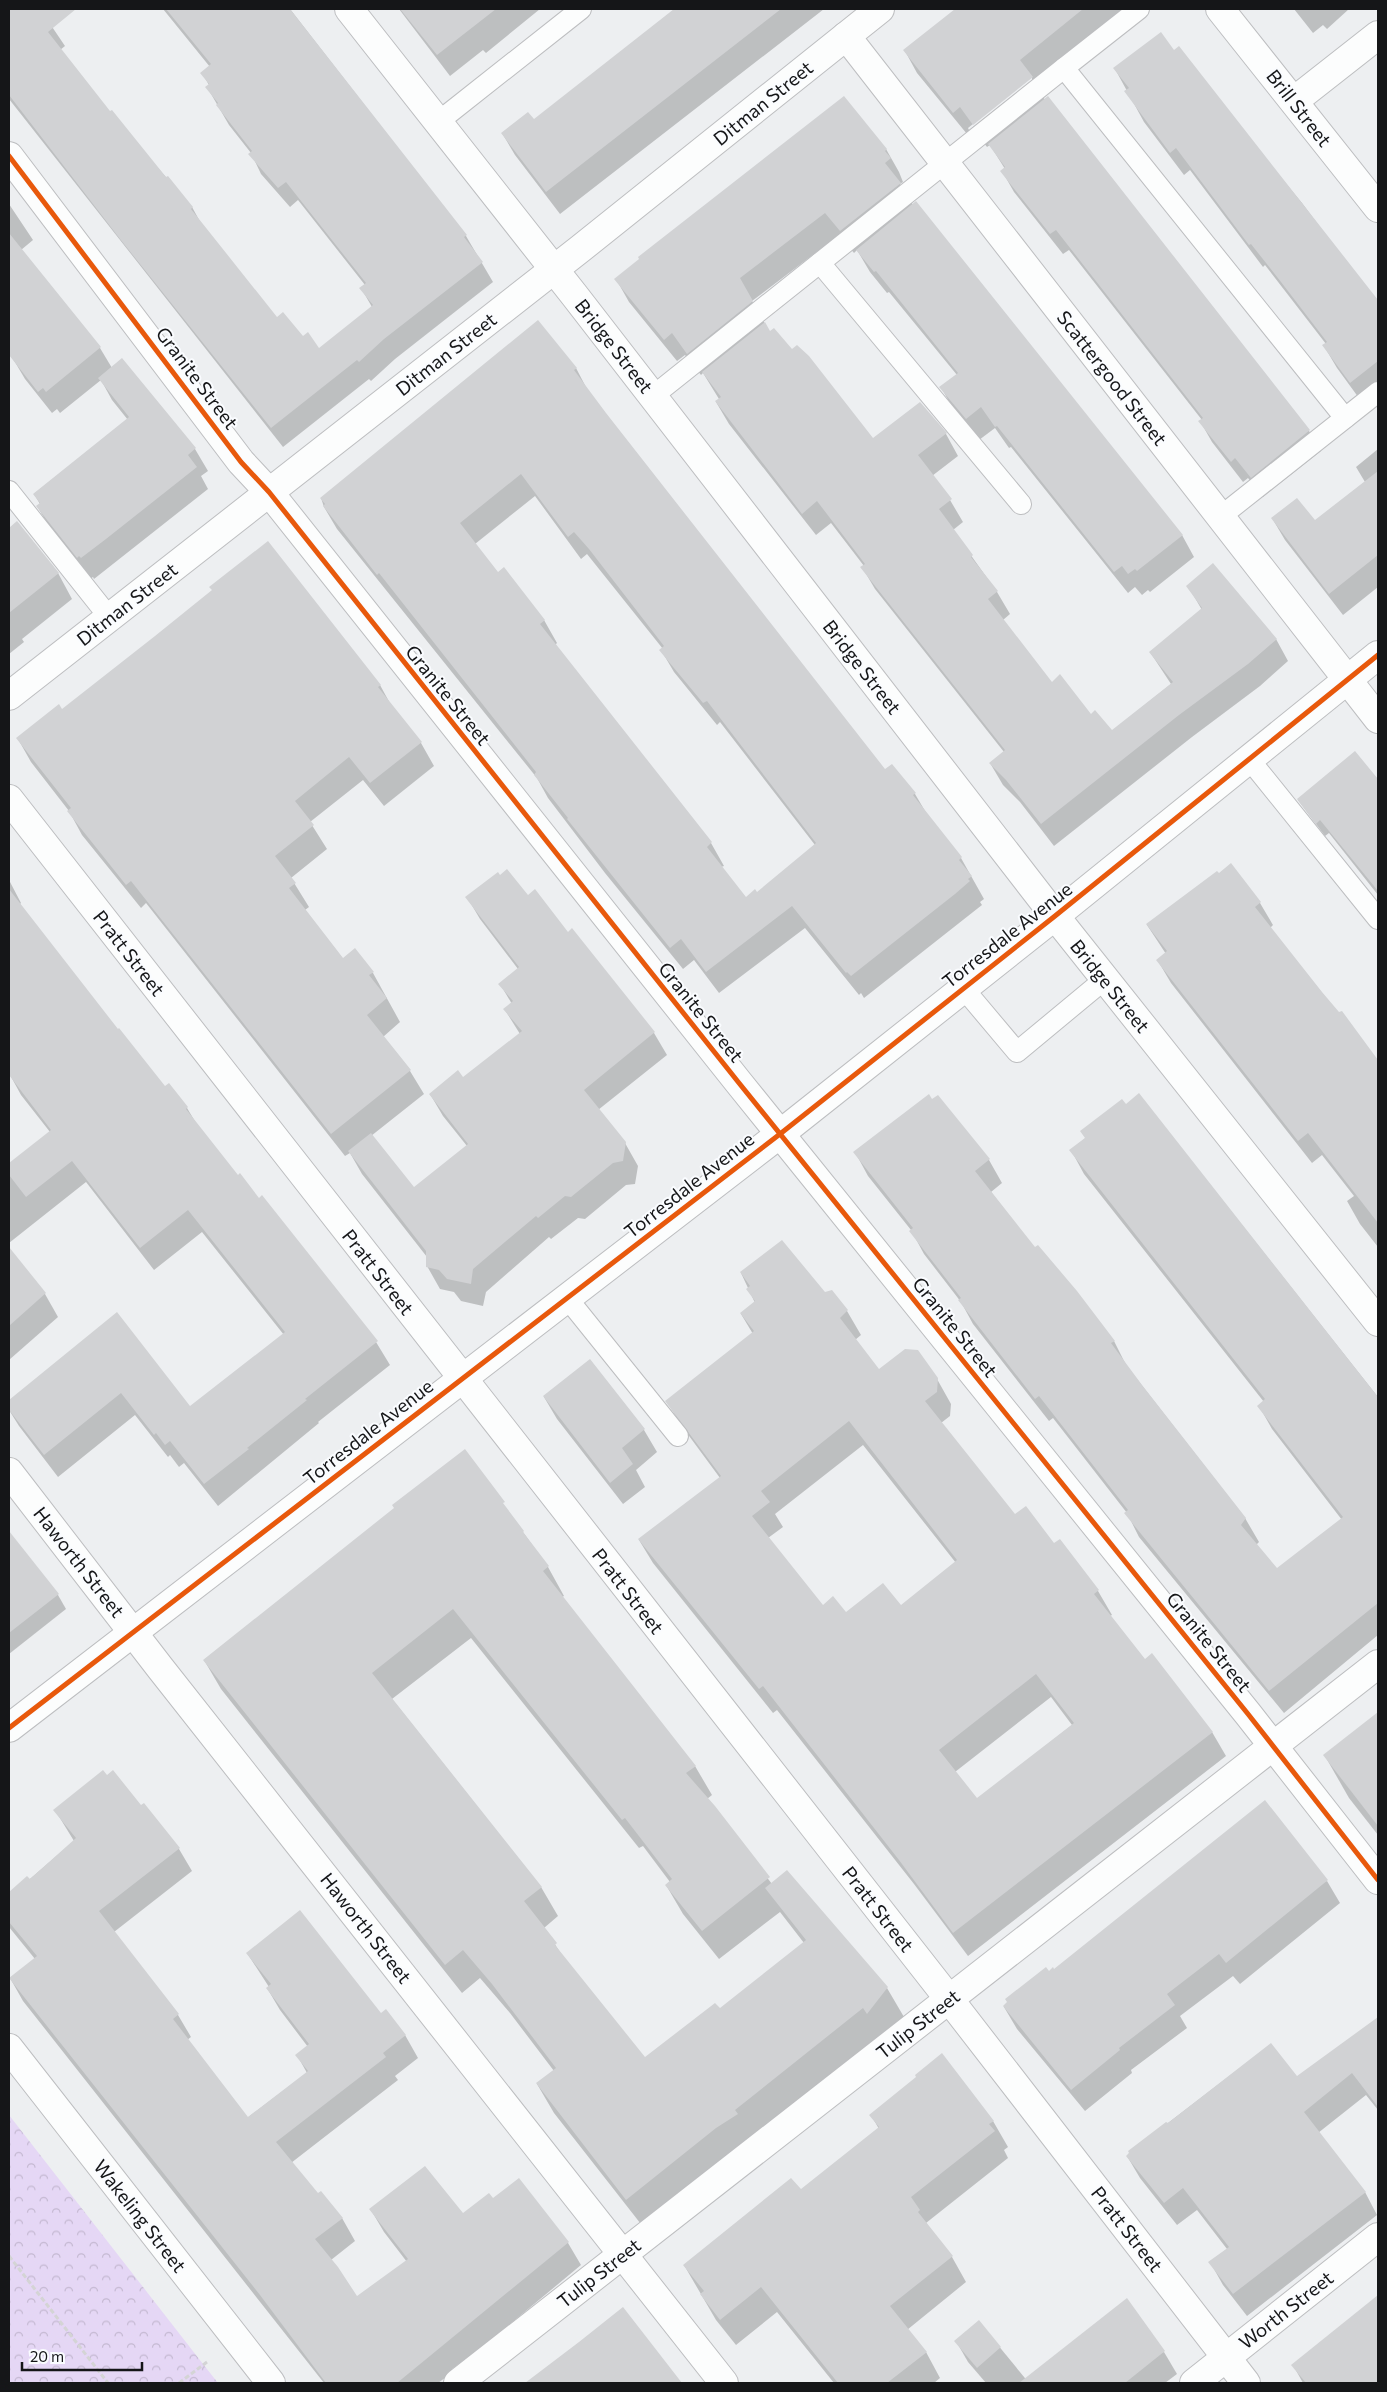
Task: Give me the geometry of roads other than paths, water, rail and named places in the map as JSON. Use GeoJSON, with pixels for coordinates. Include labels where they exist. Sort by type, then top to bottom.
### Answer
{"type":"FeatureCollection","features":[{"type":"Feature","properties":{"kind":"street","name":"Bridge Street"},"geometry":{"type":"LineString","coordinates":[[349,9],[653,396],[1104,979],[1378,1322]]}},
{"type":"Feature","properties":{"kind":"street","name":"Ditman Street"},"geometry":{"type":"LineString","coordinates":[[9,696],[554,269],[880,9]]}},
{"type":"Feature","properties":{"kind":"street","name":"Brill Street"},"geometry":{"type":"LineString","coordinates":[[1220,9],[1378,208]]}},
{"type":"Feature","properties":{"kind":"street"},"geometry":{"type":"LineString","coordinates":[[1294,101],[1378,35]]}},
{"type":"Feature","properties":{"kind":"street","name":"Scattergood Street"},"geometry":{"type":"LineString","coordinates":[[846,36],[1378,719]]}},
{"type":"Feature","properties":{"kind":"street","name":"Granite Street"},"geometry":{"type":"LineString","coordinates":[[9,156],[241,462],[268,492],[780,1134],[1273,1746],[1378,1880]]}},
{"type":"Feature","properties":{"kind":"street","name":"Torresdale Avenue"},"geometry":{"type":"LineString","coordinates":[[9,1728],[780,1134],[1055,916],[1378,655]]}},
{"type":"Feature","properties":{"kind":"street","name":"Pratt Street"},"geometry":{"type":"LineString","coordinates":[[9,799],[949,1999],[1246,2383]]}},
{"type":"Feature","properties":{"kind":"street","name":"Haworth Street"},"geometry":{"type":"LineString","coordinates":[[9,1472],[132,1632],[724,2383]]}},
{"type":"Feature","properties":{"kind":"street","name":"Tulip Street"},"geometry":{"type":"LineString","coordinates":[[458,2383],[1378,1664]]}},
{"type":"Feature","properties":{"kind":"street","name":"Wakeling Street"},"geometry":{"type":"LineString","coordinates":[[9,2048],[271,2383]]}},
{"type":"Feature","properties":{"kind":"street","name":"Worth Street"},"geometry":{"type":"LineString","coordinates":[[1194,2383],[1378,2237]]}},
{"type":"Feature","properties":{"kind":"lane"},"geometry":{"type":"LineString","coordinates":[[438,122],[581,9]]}},
{"type":"Feature","properties":{"kind":"lane"},"geometry":{"type":"LineString","coordinates":[[653,396],[1139,9]]}},
{"type":"Feature","properties":{"kind":"lane"},"geometry":{"type":"LineString","coordinates":[[1064,68],[1345,418]]}},
{"type":"Feature","properties":{"kind":"lane"},"geometry":{"type":"LineString","coordinates":[[820,263],[1021,504]]}},
{"type":"Feature","properties":{"kind":"lane"},"geometry":{"type":"LineString","coordinates":[[1220,517],[1378,392]]}},
{"type":"Feature","properties":{"kind":"lane"},"geometry":{"type":"LineString","coordinates":[[9,491],[109,618]]}},
{"type":"Feature","properties":{"kind":"lane"},"geometry":{"type":"LineString","coordinates":[[1249,759],[1378,919]]}},
{"type":"Feature","properties":{"kind":"lane"},"geometry":{"type":"LineString","coordinates":[[964,988],[1017,1052],[1104,979]]}},
{"type":"Feature","properties":{"kind":"lane"},"geometry":{"type":"LineString","coordinates":[[567,1298],[678,1436]]}}]}
